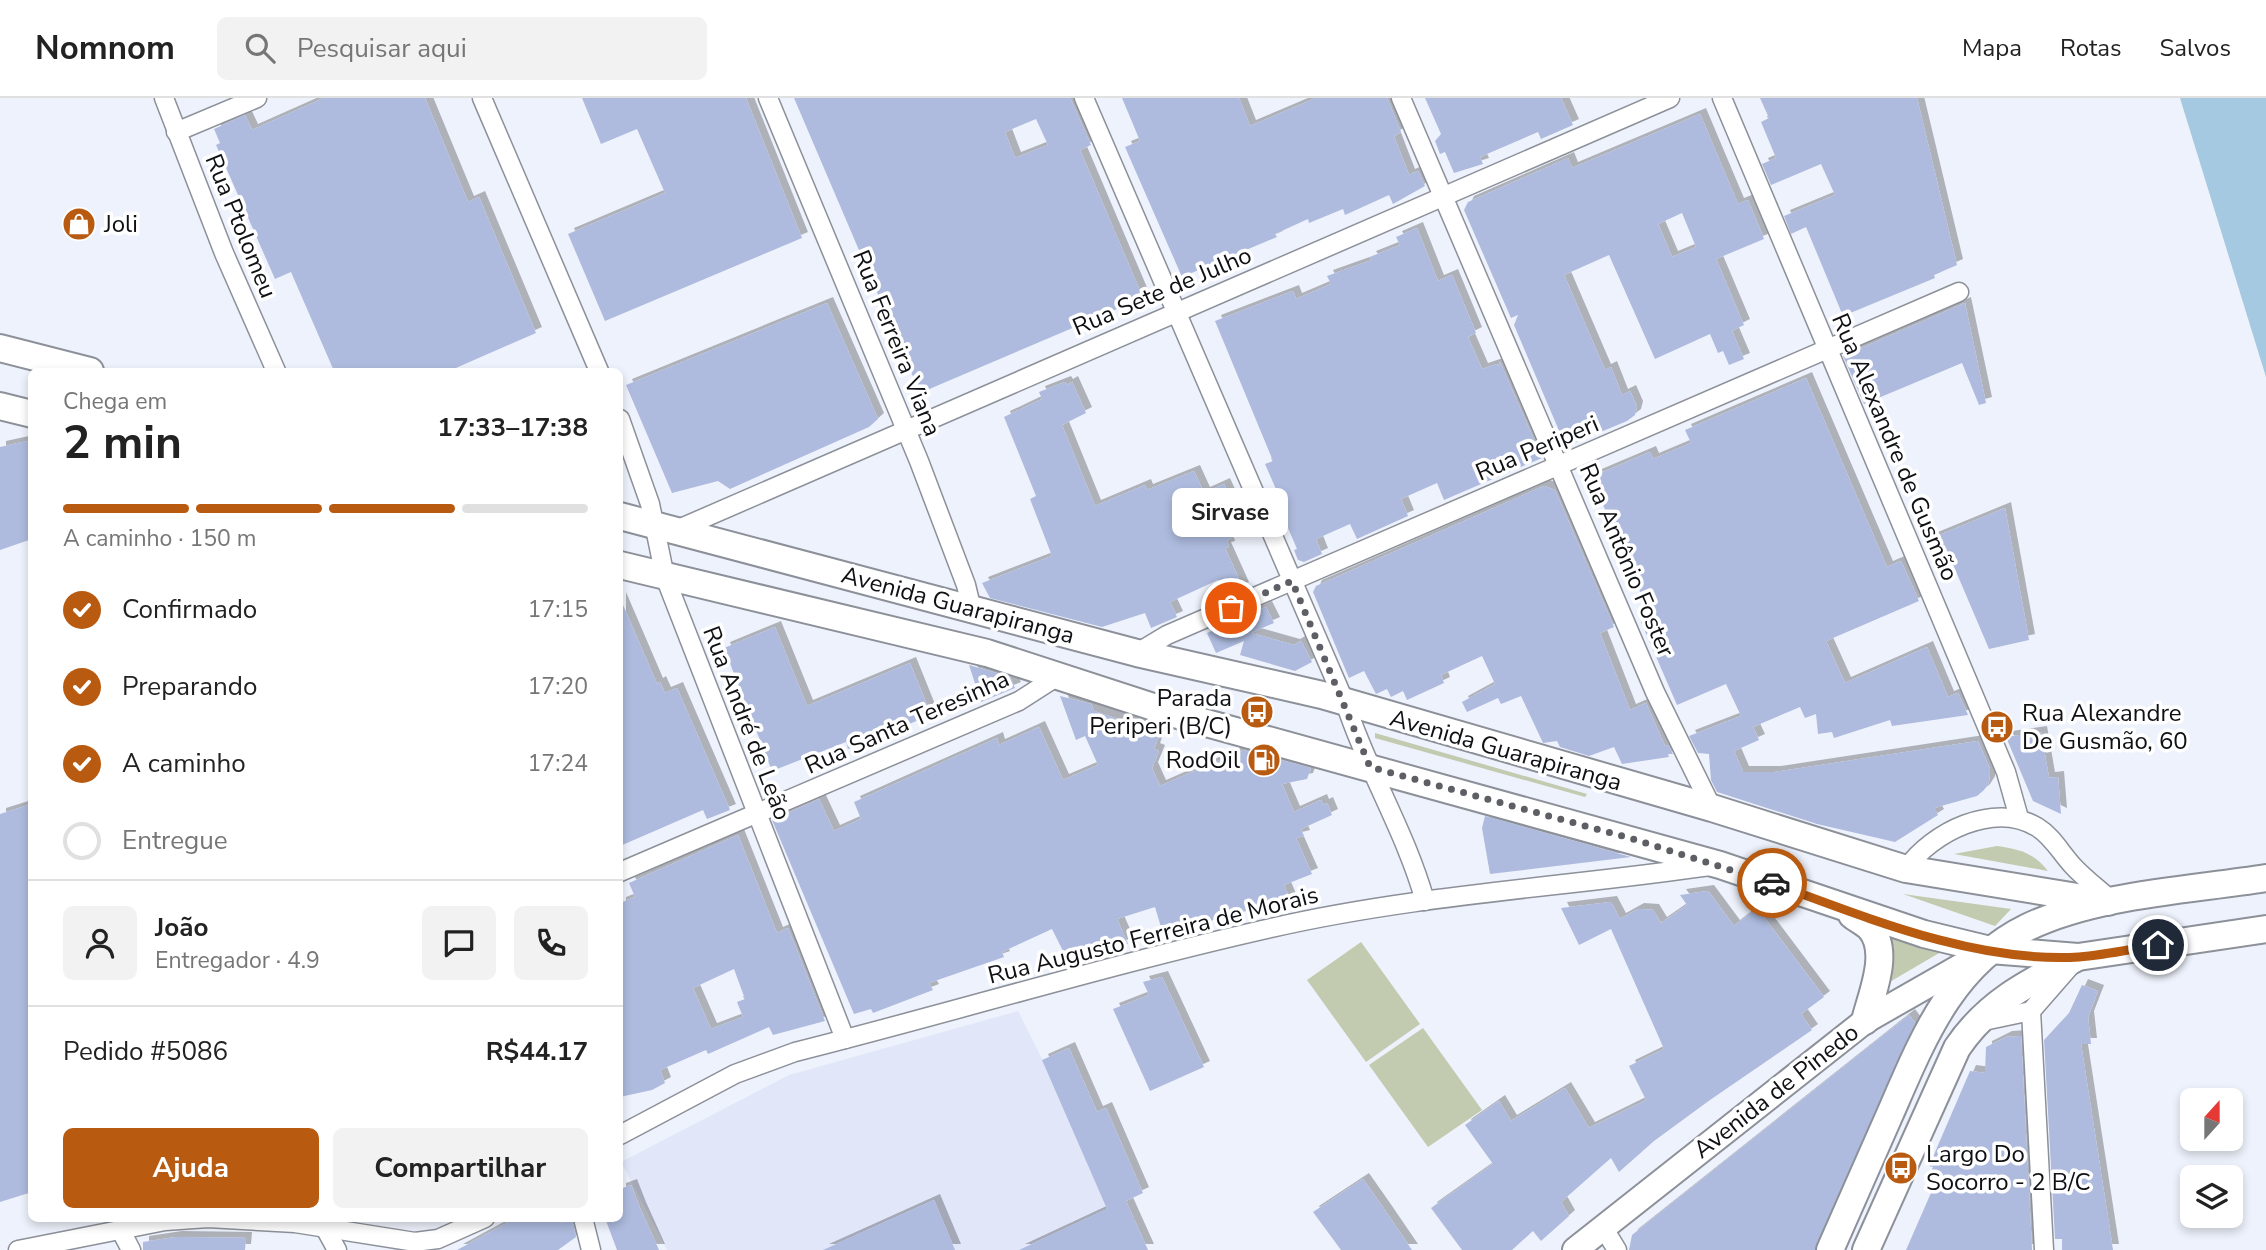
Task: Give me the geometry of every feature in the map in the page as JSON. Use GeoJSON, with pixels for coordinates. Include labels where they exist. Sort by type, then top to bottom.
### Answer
{"type":"FeatureCollection","features":[{"type":"Feature","properties":{"kind":"main road"},"geometry":{"type":"LineString","coordinates":[[0,348],[78,368]]}},
{"type":"Feature","properties":{"kind":"main road"},"geometry":{"type":"LineString","coordinates":[[0,406],[28,413]]}},
{"type":"Feature","properties":{"kind":"main road","name":"Avenida Guarapiranga"},"geometry":{"type":"LineString","coordinates":[[623,517],[1137,653],[1322,695],[1346,705],[1712,808],[1906,869],[2111,902]]}},
{"type":"Feature","properties":{"kind":"main road","name":"Avenida Guarapiranga"},"geometry":{"type":"LineString","coordinates":[[623,566],[924,636],[1181,716],[1720,865],[1924,934],[1990,950],[2078,957]]}},
{"type":"Feature","properties":{"kind":"main road"},"geometry":{"type":"LineString","coordinates":[[1830,1250],[1926,1031],[1963,976],[1990,950],[2029,927],[2111,902],[2266,878]]}},
{"type":"Feature","properties":{"kind":"main road"},"geometry":{"type":"LineString","coordinates":[[1842,908],[1871,929],[1879,948],[1879,965],[1865,1021]]}},
{"type":"Feature","properties":{"kind":"main road"},"geometry":{"type":"LineString","coordinates":[[1866,1250],[1957,1048],[1973,1025],[1996,1003],[2078,957],[2266,929]]}},
{"type":"Feature","properties":{"kind":"street","name":"Rua Ptolomeu"},"geometry":{"type":"LineString","coordinates":[[164,98],[275,368]]}},
{"type":"Feature","properties":{"kind":"street"},"geometry":{"type":"LineString","coordinates":[[176,132],[257,98]]}},
{"type":"Feature","properties":{"kind":"street"},"geometry":{"type":"LineString","coordinates":[[482,98],[598,368]]}},
{"type":"Feature","properties":{"kind":"street","name":"Rua Ferreira Viana"},"geometry":{"type":"LineString","coordinates":[[768,98],[905,429],[966,585],[972,610]]}},
{"type":"Feature","properties":{"kind":"street"},"geometry":{"type":"LineString","coordinates":[[1084,98],[1346,705],[1415,868],[1425,901]]}},
{"type":"Feature","properties":{"kind":"street","name":"Rua Antônio Foster"},"geometry":{"type":"LineString","coordinates":[[1401,98],[1445,195],[1655,692],[1712,808]]}},
{"type":"Feature","properties":{"kind":"street","name":"Rua Sete de Julho"},"geometry":{"type":"LineString","coordinates":[[664,528],[905,429],[1670,98]]}},
{"type":"Feature","properties":{"kind":"street","name":"Rua Alexandre de Gusmão"},"geometry":{"type":"LineString","coordinates":[[1721,98],[2006,772],[2019,818]]}},
{"type":"Feature","properties":{"kind":"street","name":"Rua Periperi"},"geometry":{"type":"LineString","coordinates":[[1137,653],[1167,635],[1959,292]]}},
{"type":"Feature","properties":{"kind":"street","name":"Rua André de Leão"},"geometry":{"type":"LineString","coordinates":[[623,426],[664,528],[665,577],[845,1039]]}},
{"type":"Feature","properties":{"kind":"street","name":"Rua Santa Teresinha"},"geometry":{"type":"LineString","coordinates":[[623,871],[1019,701],[1058,676]]}},
{"type":"Feature","properties":{"kind":"street"},"geometry":{"type":"LineString","coordinates":[[1906,869],[1928,843],[1953,828],[1973,822],[2019,818],[2046,834],[2111,902]]}},
{"type":"Feature","properties":{"kind":"street","name":"Rua Augusto Ferreira de Morais"},"geometry":{"type":"LineString","coordinates":[[623,1133],[735,1074],[795,1052],[1270,928],[1425,901],[1601,882],[1720,865]]}},
{"type":"Feature","properties":{"kind":"street","name":"Avenida de Pinedo"},"geometry":{"type":"LineString","coordinates":[[1575,1250],[1865,1021],[1990,950]]}},
{"type":"Feature","properties":{"kind":"street"},"geometry":{"type":"LineString","coordinates":[[1973,1025],[2031,1011],[2078,957]]}},
{"type":"Feature","properties":{"kind":"street"},"geometry":{"type":"LineString","coordinates":[[2031,1011],[2044,1250]]}},
{"type":"Feature","properties":{"kind":"street"},"geometry":{"type":"LineString","coordinates":[[18,1250],[120,1229],[176,1222]]}},
{"type":"Feature","properties":{"kind":"street"},"geometry":{"type":"LineString","coordinates":[[278,1222],[415,1242],[438,1239],[476,1222]]}},
{"type":"Feature","properties":{"kind":"street"},"geometry":{"type":"LineString","coordinates":[[584,1222],[590,1250]]}},
{"type":"Feature","properties":{"kind":"street"},"geometry":{"type":"LineString","coordinates":[[1603,1227],[1617,1250]]}},
{"type":"Feature","properties":{"kind":"street"},"geometry":{"type":"LineString","coordinates":[[120,1229],[131,1250]]}},
{"type":"Feature","properties":{"kind":"street"},"geometry":{"type":"LineString","coordinates":[[326,1230],[337,1250]]}},
{"type":"Feature","properties":{"kind":"shaded area"},"geometry":{"type":"Polygon","coordinates":[[[1018,1011],[1138,1250],[667,1250],[623,1166],[623,1161],[789,1075],[1018,1011]]]}},
{"type":"Feature","properties":{"kind":"green space"},"geometry":{"type":"Polygon","coordinates":[[[1375,733],[1587,794],[1585,797],[1375,738],[1375,733]]]}},
{"type":"Feature","properties":{"kind":"green space"},"geometry":{"type":"Polygon","coordinates":[[[1997,846],[2025,853],[2048,871],[1954,854],[1997,846]]]}},
{"type":"Feature","properties":{"kind":"green space"},"geometry":{"type":"Polygon","coordinates":[[[1903,894],[2011,909],[1995,926],[1903,894]]]}},
{"type":"Feature","properties":{"kind":"green space"},"geometry":{"type":"Polygon","coordinates":[[[1872,926],[1946,949],[1876,990],[1872,926]]]}},
{"type":"Feature","properties":{"kind":"green space"},"geometry":{"type":"Polygon","coordinates":[[[1361,942],[1420,1024],[1366,1062],[1307,980],[1361,942]]]}},
{"type":"Feature","properties":{"kind":"green space"},"geometry":{"type":"Polygon","coordinates":[[[1423,1028],[1482,1110],[1428,1147],[1369,1065],[1423,1028]]]}},
{"type":"Feature","properties":{"kind":"water"},"geometry":{"type":"Polygon","coordinates":[[[2180,98],[2266,98],[2266,377],[2180,98]]]}},
{"type":"Feature","properties":{"kind":"building"},"geometry":{"type":"Polygon","coordinates":[[[324,98],[425,98],[468,202],[479,197],[536,333],[456,368],[333,368],[291,272],[275,279],[216,145],[220,143],[214,129],[245,115],[252,130],[324,98]]]}},
{"type":"Feature","properties":{"kind":"building"},"geometry":{"type":"Polygon","coordinates":[[[582,98],[746,98],[802,238],[605,321],[568,234],[665,193],[637,129],[601,144],[582,98]]]}},
{"type":"Feature","properties":{"kind":"building"},"geometry":{"type":"Polygon","coordinates":[[[794,98],[1070,98],[1091,145],[1080,150],[1143,298],[920,393],[794,98]],[[1036,119],[1005,132],[1015,158],[1048,145],[1036,119]]]}},
{"type":"Feature","properties":{"kind":"building"},"geometry":{"type":"Polygon","coordinates":[[[1122,98],[1239,98],[1250,126],[1316,98],[1387,98],[1401,132],[1394,136],[1409,175],[1418,171],[1425,186],[1393,204],[1389,195],[1345,215],[1343,209],[1309,223],[1308,219],[1275,234],[1277,237],[1182,277],[1125,147],[1140,141],[1122,98]]]}},
{"type":"Feature","properties":{"kind":"building"},"geometry":{"type":"Polygon","coordinates":[[[1425,98],[1561,98],[1573,125],[1541,139],[1538,132],[1480,157],[1483,164],[1454,173],[1445,152],[1440,154],[1435,141],[1441,134],[1425,98]]]}},
{"type":"Feature","properties":{"kind":"building"},"geometry":{"type":"Polygon","coordinates":[[[1760,98],[1917,98],[1957,265],[1934,275],[1935,278],[1843,316],[1806,227],[1791,234],[1784,216],[1835,195],[1821,164],[1771,185],[1762,164],[1776,158],[1761,122],[1769,118],[1760,98]]]}},
{"type":"Feature","properties":{"kind":"building"},"geometry":{"type":"Polygon","coordinates":[[[1700,114],[1738,204],[1748,200],[1764,239],[1716,259],[1744,325],[1732,331],[1744,359],[1729,365],[1723,351],[1718,353],[1710,334],[1655,359],[1609,255],[1564,275],[1605,370],[1611,367],[1622,395],[1630,391],[1637,407],[1635,415],[1627,421],[1572,444],[1563,440],[1514,325],[1518,315],[1511,318],[1464,210],[1468,202],[1568,158],[1572,168],[1700,114]],[[1682,213],[1658,224],[1672,257],[1696,247],[1682,213]]]}},
{"type":"Feature","properties":{"kind":"building"},"geometry":{"type":"Polygon","coordinates":[[[1417,228],[1438,281],[1452,275],[1476,333],[1468,337],[1482,369],[1497,364],[1498,367],[1500,362],[1542,458],[1444,500],[1437,483],[1401,499],[1408,516],[1357,539],[1350,524],[1316,539],[1322,554],[1304,562],[1298,560],[1294,550],[1297,549],[1282,514],[1286,512],[1265,464],[1273,461],[1215,321],[1293,291],[1296,299],[1331,284],[1327,276],[1372,260],[1370,257],[1400,245],[1396,237],[1417,228]]]}},
{"type":"Feature","properties":{"kind":"building"},"geometry":{"type":"Polygon","coordinates":[[[827,303],[878,419],[869,427],[730,489],[718,481],[672,493],[626,385],[827,303]]]}},
{"type":"Feature","properties":{"kind":"building"},"geometry":{"type":"Polygon","coordinates":[[[1965,303],[1986,403],[1979,405],[1962,363],[1864,404],[1843,356],[1965,303]]]}},
{"type":"Feature","properties":{"kind":"building"},"geometry":{"type":"Polygon","coordinates":[[[1806,378],[1887,567],[1901,561],[1919,601],[1826,641],[1845,683],[1927,647],[1948,697],[1958,693],[1968,715],[1892,726],[1890,720],[1834,738],[1832,732],[1818,734],[1816,714],[1805,718],[1800,707],[1753,727],[1759,740],[1734,751],[1743,772],[1775,772],[1978,741],[1990,769],[1989,782],[1984,790],[1977,796],[1934,808],[1938,815],[1895,842],[1817,824],[1717,792],[1711,780],[1709,754],[1698,753],[1689,736],[1741,716],[1726,684],[1677,705],[1641,622],[1651,617],[1591,477],[1650,452],[1653,459],[1691,443],[1685,430],[1806,378]]]}},
{"type":"Feature","properties":{"kind":"building"},"geometry":{"type":"Polygon","coordinates":[[[1065,382],[1067,385],[1072,382],[1086,413],[1062,425],[1095,506],[1145,485],[1147,490],[1194,471],[1204,493],[1224,484],[1239,517],[1247,514],[1253,529],[1227,540],[1229,547],[1225,548],[1243,588],[1225,596],[1218,580],[1170,602],[1177,617],[1151,628],[1145,613],[1102,627],[990,598],[982,583],[1052,556],[1030,499],[1036,496],[1004,417],[1042,399],[1039,392],[1065,382]]]}},
{"type":"Feature","properties":{"kind":"building"},"geometry":{"type":"Polygon","coordinates":[[[28,441],[28,540],[0,550],[0,447],[28,441]]]}},
{"type":"Feature","properties":{"kind":"building"},"geometry":{"type":"Polygon","coordinates":[[[1544,486],[1555,490],[1614,627],[1600,633],[1630,710],[1646,703],[1665,746],[1668,745],[1673,754],[1668,754],[1669,757],[1622,764],[1614,747],[1589,756],[1560,747],[1557,741],[1543,743],[1521,696],[1501,704],[1498,698],[1467,712],[1462,702],[1495,684],[1482,656],[1441,675],[1444,683],[1407,700],[1403,691],[1391,697],[1387,689],[1376,694],[1364,671],[1349,678],[1313,592],[1316,586],[1544,486]]]}},
{"type":"Feature","properties":{"kind":"building"},"geometry":{"type":"Polygon","coordinates":[[[2005,508],[2029,640],[1989,649],[1946,548],[1940,551],[1932,538],[2005,508]]]}},
{"type":"Feature","properties":{"kind":"building"},"geometry":{"type":"Polygon","coordinates":[[[623,605],[657,684],[660,682],[665,693],[677,688],[730,810],[707,819],[703,810],[623,845],[623,605]]]}},
{"type":"Feature","properties":{"kind":"building"},"geometry":{"type":"Polygon","coordinates":[[[1266,607],[1274,623],[1251,633],[1294,645],[1301,641],[1312,662],[1295,671],[1240,655],[1244,641],[1216,653],[1207,633],[1266,607]]]}},
{"type":"Feature","properties":{"kind":"building"},"geometry":{"type":"Polygon","coordinates":[[[775,627],[807,706],[910,663],[931,715],[848,749],[846,742],[772,771],[724,648],[775,627]]]}},
{"type":"Feature","properties":{"kind":"building"},"geometry":{"type":"Polygon","coordinates":[[[969,665],[1010,677],[1015,688],[981,702],[969,665]]]}},
{"type":"Feature","properties":{"kind":"building"},"geometry":{"type":"Polygon","coordinates":[[[1060,696],[1091,704],[1094,711],[1160,733],[1154,749],[1159,751],[1152,768],[1160,786],[1243,750],[1311,768],[1307,779],[1282,784],[1294,812],[1321,800],[1323,805],[1327,803],[1332,815],[1301,829],[1304,836],[1296,838],[1312,874],[1284,885],[1291,902],[1257,908],[1163,934],[1155,907],[1117,919],[1128,944],[1067,959],[1052,929],[1002,952],[1004,957],[929,983],[933,990],[873,1013],[871,1009],[854,1014],[772,820],[819,799],[834,831],[861,819],[854,802],[997,738],[999,745],[1039,727],[1063,780],[1098,765],[1085,736],[1076,740],[1060,696]]]}},
{"type":"Feature","properties":{"kind":"building"},"geometry":{"type":"Polygon","coordinates":[[[2041,732],[2049,778],[2058,777],[2061,814],[2033,801],[2006,737],[2041,732]]]}},
{"type":"Feature","properties":{"kind":"building"},"geometry":{"type":"Polygon","coordinates":[[[28,805],[28,1193],[0,1202],[0,814],[28,805]]]}},
{"type":"Feature","properties":{"kind":"building"},"geometry":{"type":"Polygon","coordinates":[[[1485,816],[1631,857],[1490,874],[1482,828],[1485,816]]]}},
{"type":"Feature","properties":{"kind":"building"},"geometry":{"type":"Polygon","coordinates":[[[738,835],[777,933],[788,928],[825,1021],[773,1035],[769,1027],[708,1054],[706,1050],[660,1070],[665,1083],[652,1090],[623,1096],[623,902],[635,897],[629,883],[738,835]],[[734,969],[693,988],[711,1029],[743,1017],[737,1002],[745,999],[734,969]]]}},
{"type":"Feature","properties":{"kind":"building"},"geometry":{"type":"Polygon","coordinates":[[[1708,891],[1734,926],[1757,908],[1824,997],[1801,1014],[1812,1030],[1654,1141],[1619,1172],[1611,1158],[1561,1202],[1569,1216],[1541,1241],[1533,1231],[1512,1250],[1462,1250],[1431,1208],[1493,1164],[1465,1125],[1499,1101],[1511,1121],[1565,1088],[1589,1128],[1646,1100],[1629,1066],[1664,1049],[1611,929],[1579,945],[1561,908],[1611,902],[1620,919],[1638,909],[1653,910],[1661,923],[1687,905],[1680,895],[1708,891]]]}},
{"type":"Feature","properties":{"kind":"building"},"geometry":{"type":"Polygon","coordinates":[[[1162,977],[1204,1067],[1150,1091],[1113,1009],[1149,995],[1143,982],[1162,977]]]}},
{"type":"Feature","properties":{"kind":"building"},"geometry":{"type":"Polygon","coordinates":[[[2082,985],[2098,991],[2088,1017],[2091,1044],[2081,1044],[2113,1250],[2062,1250],[2062,1239],[2055,1239],[2044,1040],[2069,1013],[2082,985]]]}},
{"type":"Feature","properties":{"kind":"building"},"geometry":{"type":"Polygon","coordinates":[[[1909,1015],[1915,1023],[1815,1250],[1629,1250],[1632,1235],[1909,1015]]]}},
{"type":"Feature","properties":{"kind":"building"},"geometry":{"type":"Polygon","coordinates":[[[2021,1036],[2032,1250],[1906,1250],[1934,1186],[1926,1183],[1933,1167],[1929,1166],[1970,1071],[1985,1073],[1986,1047],[2006,1037],[2021,1036]]]}},
{"type":"Feature","properties":{"kind":"building"},"geometry":{"type":"Polygon","coordinates":[[[1069,1048],[1097,1112],[1106,1108],[1143,1193],[1126,1201],[1148,1250],[1019,1250],[1107,1209],[1042,1060],[1069,1048]]]}},
{"type":"Feature","properties":{"kind":"building"},"geometry":{"type":"Polygon","coordinates":[[[1363,1179],[1412,1250],[1341,1250],[1313,1212],[1363,1179]]]}},
{"type":"Feature","properties":{"kind":"building"},"geometry":{"type":"Polygon","coordinates":[[[631,1185],[659,1250],[617,1250],[606,1222],[623,1222],[623,1188],[631,1185]]]}},
{"type":"Feature","properties":{"kind":"building"},"geometry":{"type":"Polygon","coordinates":[[[934,1200],[955,1250],[823,1250],[934,1200]]]}},
{"type":"Feature","properties":{"kind":"building"},"geometry":{"type":"Polygon","coordinates":[[[509,1222],[573,1222],[576,1237],[558,1250],[457,1250],[509,1222]]]}},
{"type":"Feature","properties":{"kind":"building"},"geometry":{"type":"Polygon","coordinates":[[[176,1237],[246,1238],[245,1250],[143,1250],[143,1242],[176,1237]]]}},
{"type":"Feature","properties":{"kind":"way so far"},"geometry":{"type":"LineString","coordinates":[[1231,608],[1292,581],[1370,767],[1633,839],[1772,883]]}},
{"type":"Feature","properties":{"kind":"place","name":"Joli"},"geometry":{"type":"Point","coordinates":[79,224]}},
{"type":"Feature","properties":{"kind":"place","name":"Sirvase"},"geometry":{"type":"Point","coordinates":[1231,608]}},
{"type":"Feature","properties":{"kind":"place","name":"Parada Periperi (B/C)"},"geometry":{"type":"Point","coordinates":[1257,712]}},
{"type":"Feature","properties":{"kind":"place","name":"Rua Alexandre De Gusmão, 60"},"geometry":{"type":"Point","coordinates":[1997,727]}},
{"type":"Feature","properties":{"kind":"place","name":"RodOil"},"geometry":{"type":"Point","coordinates":[1264,760]}},
{"type":"Feature","properties":{"kind":"place","name":"Largo Do Socorro - 2 B/C"},"geometry":{"type":"Point","coordinates":[1901,1168]}},
{"type":"Feature","properties":{"kind":"route"},"geometry":{"type":"LineString","coordinates":[[1772,883],[1924,934],[1990,950],[2078,957],[2158,945]]}}]}
